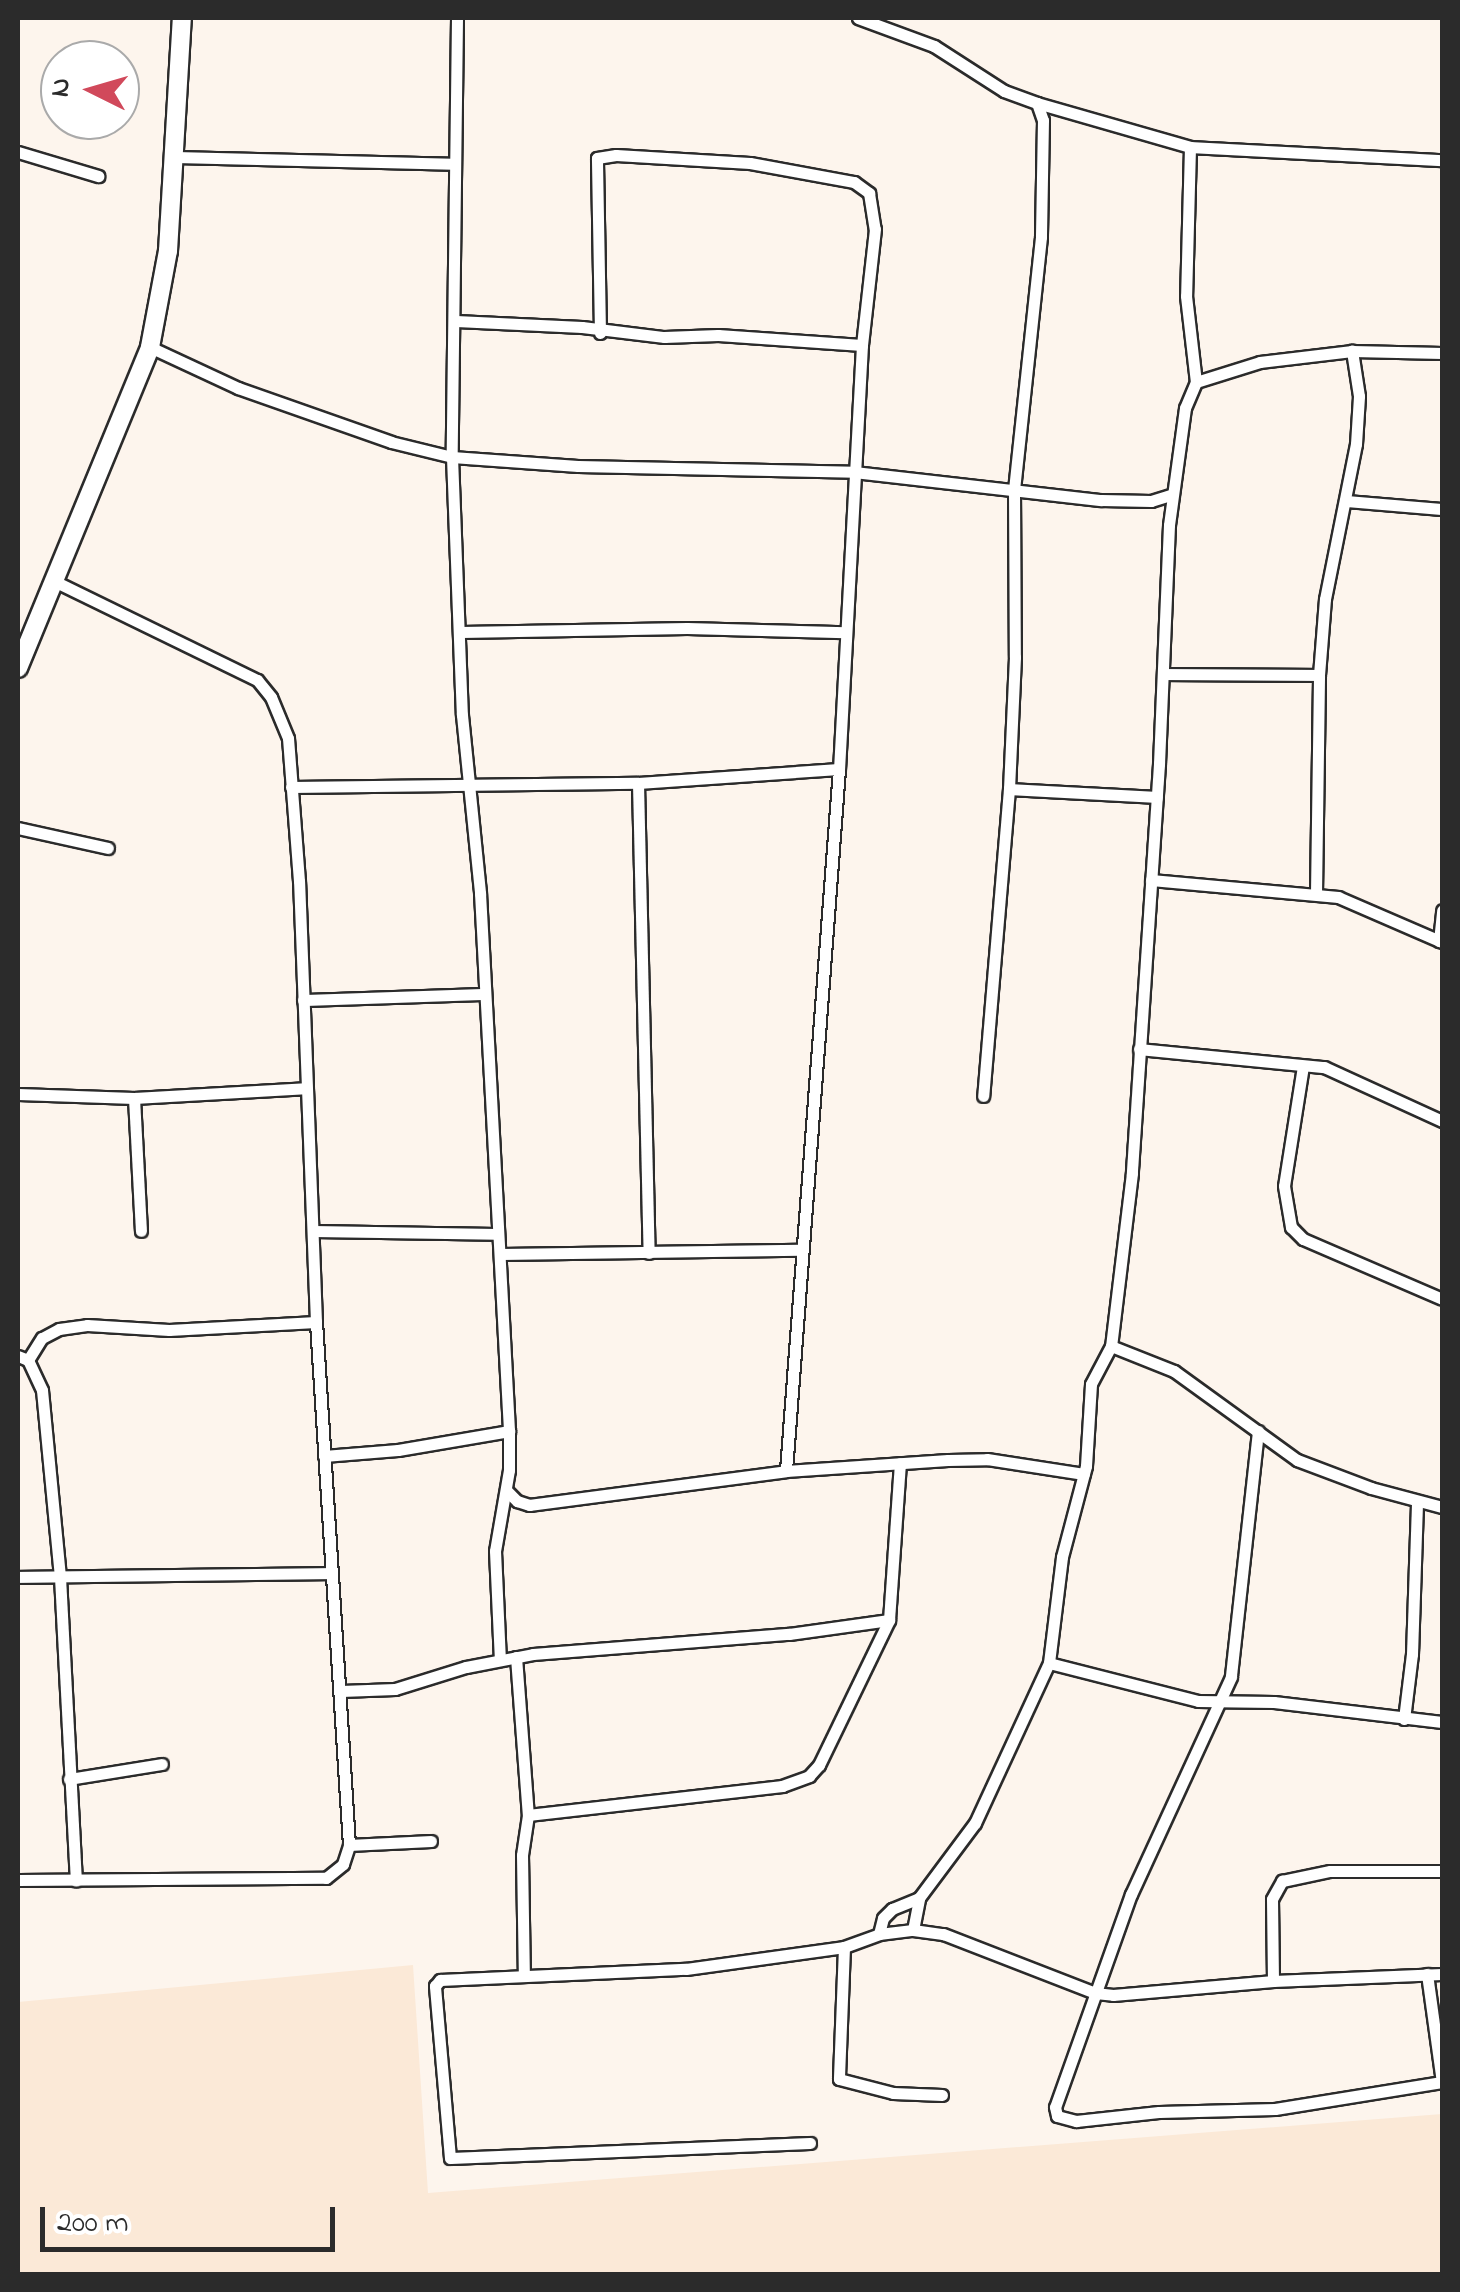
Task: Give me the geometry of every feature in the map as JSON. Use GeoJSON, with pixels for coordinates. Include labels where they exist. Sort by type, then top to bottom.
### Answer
{"type":"FeatureCollection","features":[{"type":"Feature","properties":{"kind":"street"},"geometry":{"type":"LineString","coordinates":[[18,668],[92,480],[150,347],[168,251],[182,18]]}},
{"type":"Feature","properties":{"kind":"street"},"geometry":{"type":"LineString","coordinates":[[457,18],[452,164],[456,320],[452,457],[468,786],[480,893],[509,1431],[506,1490],[495,1552],[500,1660]]}},
{"type":"Feature","properties":{"kind":"street"},"geometry":{"type":"LineString","coordinates":[[858,18],[934,46],[1004,91],[1190,146],[1442,160]]}},
{"type":"Feature","properties":{"kind":"street"},"geometry":{"type":"LineString","coordinates":[[983,1096],[1008,789],[1014,657],[1014,490],[1041,237],[1043,120],[1036,103]]}},
{"type":"Feature","properties":{"kind":"street"},"geometry":{"type":"LineString","coordinates":[[912,1930],[920,1898],[976,1822],[1049,1663],[1062,1557],[1084,1474],[1090,1384],[1110,1346],[1132,1172],[1164,674],[1171,495],[1185,408],[1196,382],[1186,296],[1190,146]]}},
{"type":"Feature","properties":{"kind":"street"},"geometry":{"type":"LineString","coordinates":[[18,152],[98,176]]}},
{"type":"Feature","properties":{"kind":"street"},"geometry":{"type":"LineString","coordinates":[[600,333],[597,158],[616,155],[750,164],[854,182],[869,194],[875,229],[862,346],[839,768],[786,1471]]}},
{"type":"Feature","properties":{"kind":"street"},"geometry":{"type":"LineString","coordinates":[[176,156],[452,164]]}},
{"type":"Feature","properties":{"kind":"street"},"geometry":{"type":"LineString","coordinates":[[456,320],[582,327],[600,333],[862,346]]}},
{"type":"Feature","properties":{"kind":"street"},"geometry":{"type":"LineString","coordinates":[[150,347],[238,388],[391,442],[452,457],[578,466],[854,472],[1101,500],[1151,502],[1171,495]]}},
{"type":"Feature","properties":{"kind":"street"},"geometry":{"type":"LineString","coordinates":[[1196,382],[1260,362],[1352,351],[1442,353]]}},
{"type":"Feature","properties":{"kind":"street"},"geometry":{"type":"LineString","coordinates":[[1316,893],[1319,675],[1326,600],[1346,502],[1359,396],[1352,351]]}},
{"type":"Feature","properties":{"kind":"street"},"geometry":{"type":"LineString","coordinates":[[1346,502],[1442,509]]}},
{"type":"Feature","properties":{"kind":"street"},"geometry":{"type":"LineString","coordinates":[[18,1880],[326,1878],[343,1864],[349,1845],[316,1322],[288,738],[271,697],[257,680],[54,582]]}},
{"type":"Feature","properties":{"kind":"street"},"geometry":{"type":"LineString","coordinates":[[461,632],[845,632]]}},
{"type":"Feature","properties":{"kind":"street"},"geometry":{"type":"LineString","coordinates":[[1164,674],[1319,675]]}},
{"type":"Feature","properties":{"kind":"street"},"geometry":{"type":"LineString","coordinates":[[291,788],[638,782],[839,768]]}},
{"type":"Feature","properties":{"kind":"street"},"geometry":{"type":"LineString","coordinates":[[638,782],[649,1254]]}},
{"type":"Feature","properties":{"kind":"street"},"geometry":{"type":"LineString","coordinates":[[1008,789],[1156,796]]}},
{"type":"Feature","properties":{"kind":"street"},"geometry":{"type":"LineString","coordinates":[[18,828],[108,848]]}},
{"type":"Feature","properties":{"kind":"street"},"geometry":{"type":"LineString","coordinates":[[1151,880],[1316,893],[1348,900],[1441,942],[1442,910]]}},
{"type":"Feature","properties":{"kind":"street"},"geometry":{"type":"LineString","coordinates":[[302,1000],[484,994]]}},
{"type":"Feature","properties":{"kind":"street"},"geometry":{"type":"LineString","coordinates":[[1139,1049],[1345,1074],[1442,1121]]}},
{"type":"Feature","properties":{"kind":"street"},"geometry":{"type":"LineString","coordinates":[[1303,1066],[1284,1186],[1291,1228],[1303,1239],[1442,1299]]}},
{"type":"Feature","properties":{"kind":"street"},"geometry":{"type":"LineString","coordinates":[[18,1094],[134,1098],[305,1088]]}},
{"type":"Feature","properties":{"kind":"street"},"geometry":{"type":"LineString","coordinates":[[134,1098],[141,1231]]}},
{"type":"Feature","properties":{"kind":"street"},"geometry":{"type":"LineString","coordinates":[[312,1231],[496,1234]]}},
{"type":"Feature","properties":{"kind":"street"},"geometry":{"type":"LineString","coordinates":[[501,1254],[800,1250]]}},
{"type":"Feature","properties":{"kind":"street"},"geometry":{"type":"LineString","coordinates":[[76,1881],[60,1578],[42,1390],[23,1359],[42,1338],[59,1329],[86,1325],[169,1330],[316,1322]]}},
{"type":"Feature","properties":{"kind":"street"},"geometry":{"type":"LineString","coordinates":[[1110,1346],[1174,1371],[1310,1466],[1442,1507]]}},
{"type":"Feature","properties":{"kind":"street"},"geometry":{"type":"LineString","coordinates":[[1258,1430],[1231,1677],[1194,1766],[1131,1894],[1054,2108],[1056,2116],[1066,2121],[1159,2112],[1275,2109],[1442,2082],[1426,1974]]}},
{"type":"Feature","properties":{"kind":"street"},"geometry":{"type":"LineString","coordinates":[[324,1456],[398,1450],[509,1431]]}},
{"type":"Feature","properties":{"kind":"street"},"geometry":{"type":"LineString","coordinates":[[506,1490],[516,1502],[529,1505],[786,1471],[987,1460],[1084,1474]]}},
{"type":"Feature","properties":{"kind":"street"},"geometry":{"type":"LineString","coordinates":[[528,1815],[782,1786],[809,1776],[819,1765],[889,1620],[900,1463]]}},
{"type":"Feature","properties":{"kind":"street"},"geometry":{"type":"LineString","coordinates":[[1404,1719],[1412,1654],[1417,1501]]}},
{"type":"Feature","properties":{"kind":"street"},"geometry":{"type":"LineString","coordinates":[[18,1577],[331,1573]]}},
{"type":"Feature","properties":{"kind":"street"},"geometry":{"type":"LineString","coordinates":[[341,1691],[395,1689],[516,1657],[790,1634],[889,1620]]}},
{"type":"Feature","properties":{"kind":"street"},"geometry":{"type":"LineString","coordinates":[[516,1657],[528,1815],[522,1855],[524,1976]]}},
{"type":"Feature","properties":{"kind":"street"},"geometry":{"type":"LineString","coordinates":[[1049,1663],[1123,1685],[1219,1701],[1274,1702],[1442,1722]]}},
{"type":"Feature","properties":{"kind":"street"},"geometry":{"type":"LineString","coordinates":[[69,1779],[162,1764]]}},
{"type":"Feature","properties":{"kind":"street"},"geometry":{"type":"LineString","coordinates":[[349,1845],[431,1841]]}},
{"type":"Feature","properties":{"kind":"street"},"geometry":{"type":"LineString","coordinates":[[1273,1981],[1272,1899],[1282,1881],[1330,1871],[1442,1871]]}},
{"type":"Feature","properties":{"kind":"street"},"geometry":{"type":"LineString","coordinates":[[879,1934],[883,1918],[892,1910],[920,1898]]}},
{"type":"Feature","properties":{"kind":"street"},"geometry":{"type":"LineString","coordinates":[[810,2143],[450,2158],[435,1986],[440,1980],[686,1969],[844,1947],[879,1934],[912,1930],[943,1934],[1095,1993],[1140,1994],[1273,1981],[1442,1974]]}},
{"type":"Feature","properties":{"kind":"street"},"geometry":{"type":"LineString","coordinates":[[844,1947],[839,2079],[893,2093],[942,2095]]}},
{"type":"Feature","properties":{"kind":"shaded area"},"geometry":{"type":"Polygon","coordinates":[[[413,1965],[428,2193],[1442,2114],[1442,2274],[18,2274],[18,2002],[413,1965]]]}}]}
